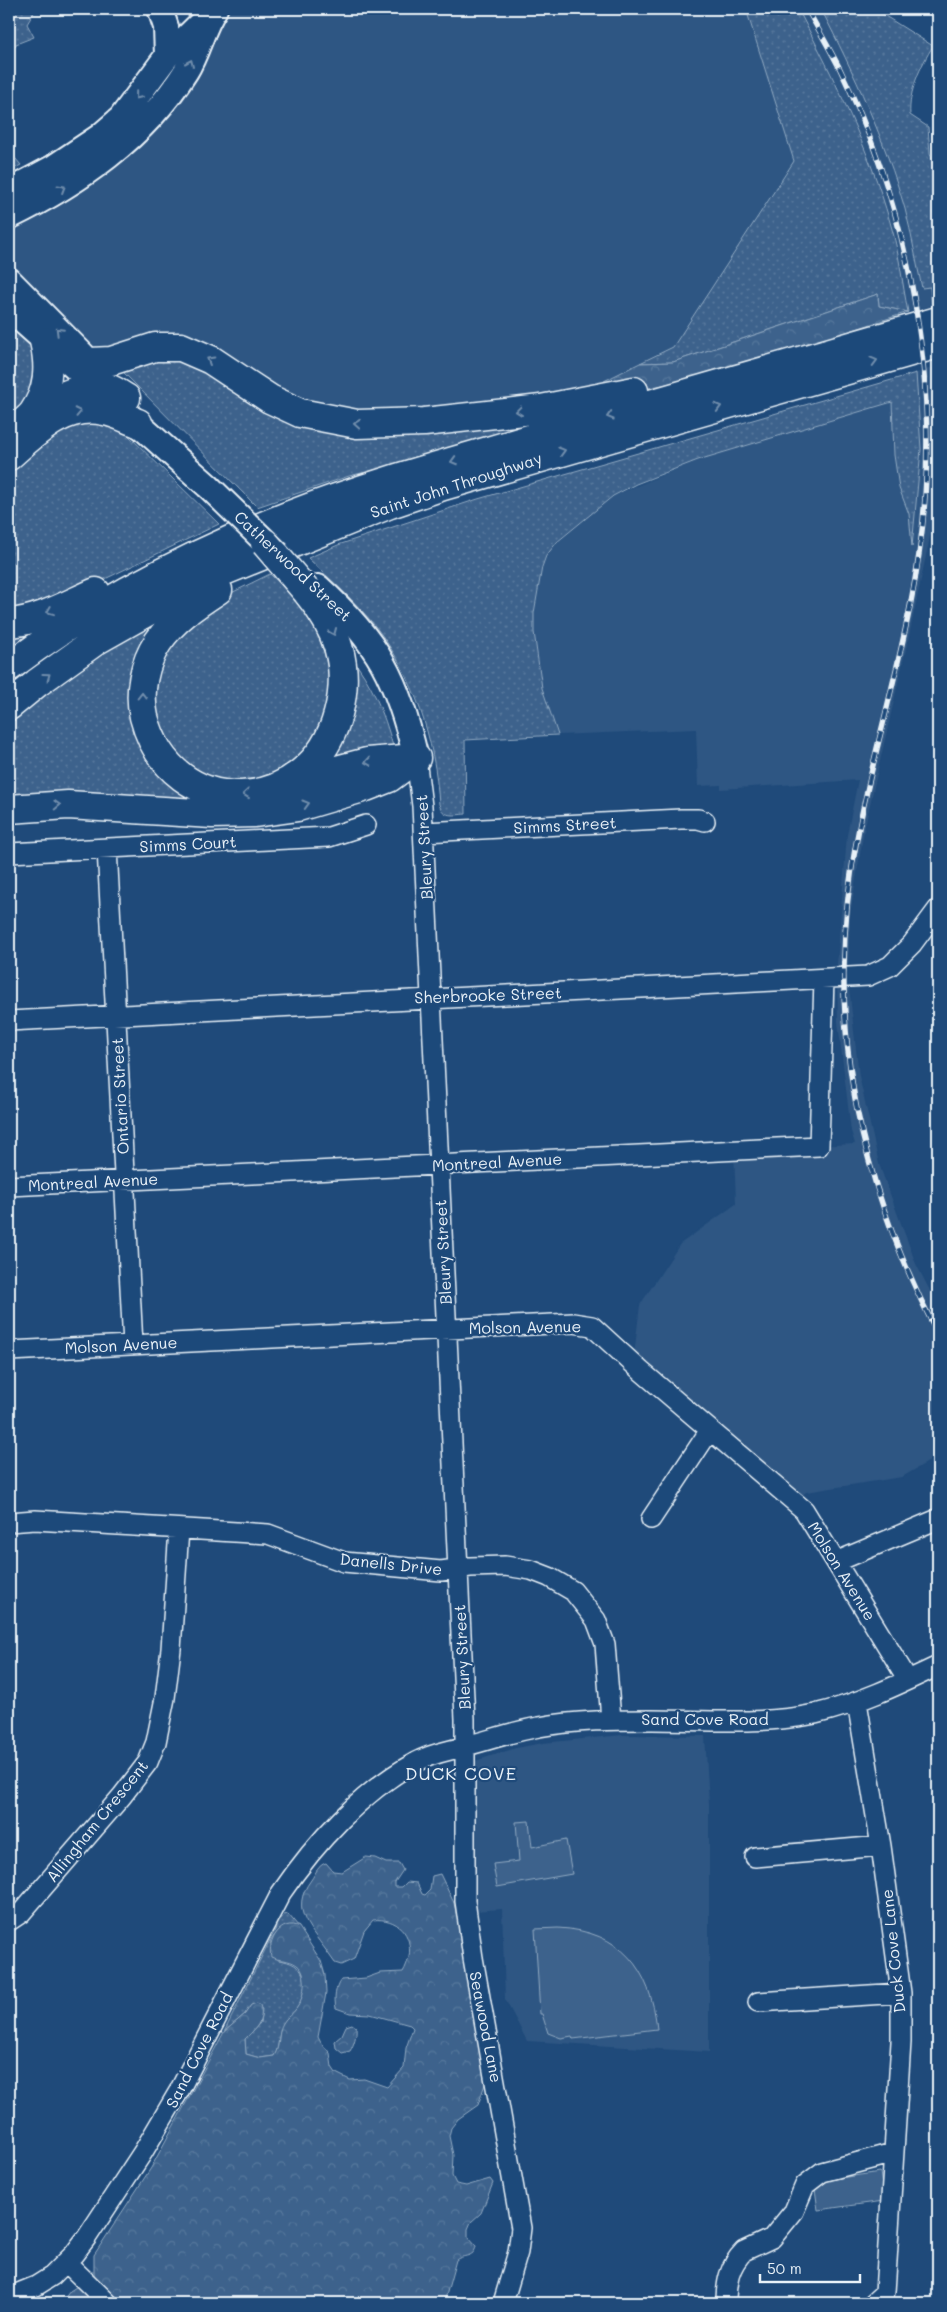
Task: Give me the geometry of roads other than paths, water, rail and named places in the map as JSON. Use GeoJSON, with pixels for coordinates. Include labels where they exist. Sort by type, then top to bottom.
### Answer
{"type":"FeatureCollection","features":[{"type":"Feature","properties":{"kind":"highway","name":"Saint John Throughway"},"geometry":{"type":"LineString","coordinates":[[9,667],[84,615],[123,593],[195,556],[290,515],[437,466],[938,321]]}},
{"type":"Feature","properties":{"kind":"highway"},"geometry":{"type":"LineString","coordinates":[[32,414],[48,380],[49,361],[44,341]]}},
{"type":"Feature","properties":{"kind":"highway"},"geometry":{"type":"LineString","coordinates":[[9,434],[32,414],[93,375],[111,361],[155,348],[180,347],[211,360],[270,399],[300,412],[337,422],[385,424],[424,422],[566,405],[858,343]]}},
{"type":"Feature","properties":{"kind":"highway","name":"Saint John Throughway"},"geometry":{"type":"LineString","coordinates":[[9,706],[37,683],[97,640],[207,578],[352,520],[443,486],[938,344]]}},
{"type":"Feature","properties":{"kind":"highway"},"geometry":{"type":"LineString","coordinates":[[93,375],[108,388],[126,398]]}},
{"type":"Feature","properties":{"kind":"highway"},"geometry":{"type":"LineString","coordinates":[[9,456],[47,423],[79,410],[104,410],[138,423]]}},
{"type":"Feature","properties":{"kind":"highway"},"geometry":{"type":"LineString","coordinates":[[9,623],[40,616],[202,546],[290,515]]}},
{"type":"Feature","properties":{"kind":"highway"},"geometry":{"type":"LineString","coordinates":[[352,520],[225,585],[180,616],[158,641],[149,658],[142,687],[142,708],[146,724],[158,753],[181,778],[215,793],[231,795],[260,792],[367,762],[416,758]]}},
{"type":"Feature","properties":{"kind":"highway"},"geometry":{"type":"LineString","coordinates":[[264,543],[312,589],[337,640],[341,658],[342,697],[332,734],[322,752],[308,768],[286,784]]}},
{"type":"Feature","properties":{"kind":"highway"},"geometry":{"type":"LineString","coordinates":[[9,809],[68,804],[220,814],[277,811],[366,787],[389,778],[416,758]]}},
{"type":"Feature","properties":{"kind":"main road"},"geometry":{"type":"LineString","coordinates":[[160,9],[166,27],[166,56]]}},
{"type":"Feature","properties":{"kind":"main road"},"geometry":{"type":"LineString","coordinates":[[9,191],[54,167],[99,137],[121,118],[166,56],[209,10]]}},
{"type":"Feature","properties":{"kind":"main road"},"geometry":{"type":"LineString","coordinates":[[9,226],[19,212],[77,179],[126,142],[152,116],[187,70],[209,10]]}},
{"type":"Feature","properties":{"kind":"main road","name":"Catherwood Street"},"geometry":{"type":"LineString","coordinates":[[9,280],[138,423],[208,486],[264,543]]}},
{"type":"Feature","properties":{"kind":"main road","name":"Catherwood Street"},"geometry":{"type":"LineString","coordinates":[[9,309],[44,341],[93,375]]}},
{"type":"Feature","properties":{"kind":"main road","name":"Catherwood Street"},"geometry":{"type":"LineString","coordinates":[[126,398],[188,468]]}},
{"type":"Feature","properties":{"kind":"main road","name":"Catherwood Street"},"geometry":{"type":"LineString","coordinates":[[312,589],[358,626],[379,653],[399,697],[416,758]]}},
{"type":"Feature","properties":{"kind":"street","name":"Bleury Street"},"geometry":{"type":"LineString","coordinates":[[416,758],[424,832],[465,1747]]}},
{"type":"Feature","properties":{"kind":"street","name":"Simms Street"},"geometry":{"type":"LineString","coordinates":[[424,832],[687,818],[705,822]]}},
{"type":"Feature","properties":{"kind":"street","name":"Simms Court"},"geometry":{"type":"LineString","coordinates":[[9,853],[329,837],[366,826]]}},
{"type":"Feature","properties":{"kind":"street","name":"Ontario Street"},"geometry":{"type":"LineString","coordinates":[[107,848],[132,1345]]}},
{"type":"Feature","properties":{"kind":"street","name":"Sherbrooke Street"},"geometry":{"type":"LineString","coordinates":[[9,1020],[868,976],[890,966],[912,944],[938,909]]}},
{"type":"Feature","properties":{"kind":"street","name":"Montreal Avenue"},"geometry":{"type":"LineString","coordinates":[[9,1186],[819,1146],[824,979]]}},
{"type":"Feature","properties":{"kind":"street","name":"Molson Avenue"},"geometry":{"type":"LineString","coordinates":[[9,1351],[573,1324],[592,1326],[633,1364],[804,1510],[838,1561],[908,1680]]}},
{"type":"Feature","properties":{"kind":"street"},"geometry":{"type":"LineString","coordinates":[[651,1519],[710,1430]]}},
{"type":"Feature","properties":{"kind":"street"},"geometry":{"type":"LineString","coordinates":[[838,1561],[938,1519]]}},
{"type":"Feature","properties":{"kind":"street","name":"Danells Drive"},"geometry":{"type":"LineString","coordinates":[[9,1522],[34,1520],[268,1534],[344,1562],[441,1571],[458,1568],[505,1566],[531,1570],[550,1577],[573,1591],[596,1620],[605,1644],[611,1720]]}},
{"type":"Feature","properties":{"kind":"street","name":"Allingham Crescent"},"geometry":{"type":"LineString","coordinates":[[9,1921],[21,1913],[98,1824],[136,1778],[151,1755],[156,1742],[165,1698],[179,1529]]}},
{"type":"Feature","properties":{"kind":"street","name":"Sand Cove Road"},"geometry":{"type":"LineString","coordinates":[[9,2297],[37,2295],[87,2237],[166,2113],[281,1893],[328,1833],[399,1772],[427,1756],[538,1727],[611,1720],[768,1720],[814,1714],[857,1702],[938,1666]]}},
{"type":"Feature","properties":{"kind":"street","name":"Duck Cove Lane"},"geometry":{"type":"LineString","coordinates":[[857,1702],[881,1846],[901,1992],[901,2042],[893,2153],[878,2298]]}},
{"type":"Feature","properties":{"kind":"street","name":"Seawood Lane"},"geometry":{"type":"LineString","coordinates":[[465,1747],[465,1901],[473,1958],[521,2228],[519,2247],[503,2303]]}},
{"type":"Feature","properties":{"kind":"street"},"geometry":{"type":"LineString","coordinates":[[755,1857],[881,1846]]}},
{"type":"Feature","properties":{"kind":"street"},"geometry":{"type":"LineString","coordinates":[[758,2002],[901,1992]]}},
{"type":"Feature","properties":{"kind":"street"},"geometry":{"type":"LineString","coordinates":[[726,2303],[728,2272],[740,2254],[772,2238],[794,2210],[805,2185],[822,2172],[893,2153]]}},
{"type":"Feature","properties":{"kind":"street"},"geometry":{"type":"LineString","coordinates":[[66,2262],[108,2303]]}},
{"type":"Feature","properties":{"kind":"railway"},"geometry":{"type":"LineString","coordinates":[[807,9],[840,69],[882,171],[898,224],[910,278],[919,332],[925,387],[927,442],[921,539],[915,581],[898,664],[859,828],[848,895],[844,960],[846,1025],[853,1088],[866,1151],[885,1212],[909,1273],[938,1334]]}},
{"type":"Feature","properties":{"kind":"district","name":"DUCK COVE"},"geometry":{"type":"Point","coordinates":[461,1774]}}]}
